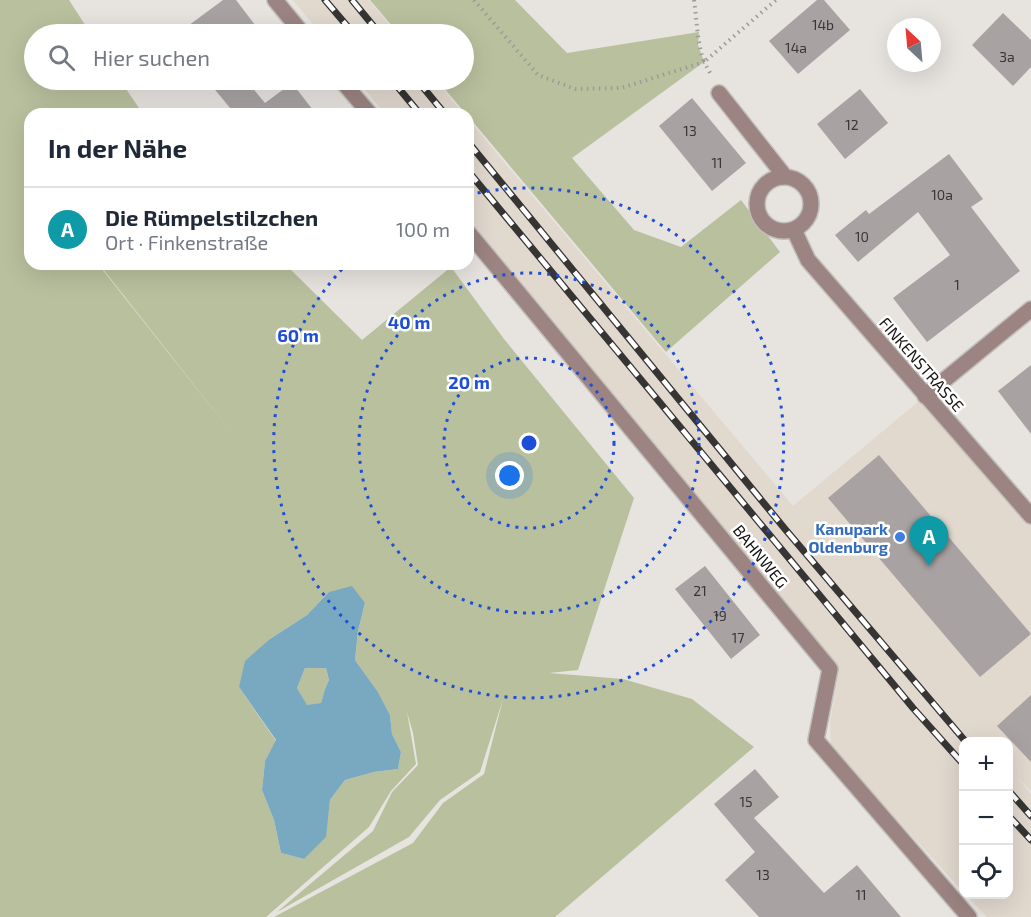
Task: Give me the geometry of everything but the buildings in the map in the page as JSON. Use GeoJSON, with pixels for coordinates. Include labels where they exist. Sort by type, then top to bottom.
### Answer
{"type":"FeatureCollection","features":[{"type":"Feature","properties":{"kind":"street"},"geometry":{"type":"LineString","coordinates":[[274,0],[294,24]]}},
{"type":"Feature","properties":{"kind":"street"},"geometry":{"type":"LineString","coordinates":[[350,90],[365,108]]}},
{"type":"Feature","properties":{"kind":"street"},"geometry":{"type":"LineString","coordinates":[[719,93],[783,174],[782,177]]}},
{"type":"Feature","properties":{"kind":"street"},"geometry":{"type":"LineString","coordinates":[[782,177],[799,181],[807,189],[811,200],[811,210],[808,219],[794,230],[776,231],[762,220],[756,206],[759,194],[769,181],[782,177]]}},
{"type":"Feature","properties":{"kind":"street","name":"FINKENSTRASSE"},"geometry":{"type":"LineString","coordinates":[[794,230],[808,260],[1031,516]]}},
{"type":"Feature","properties":{"kind":"street","name":"BAHNWEG"},"geometry":{"type":"LineString","coordinates":[[474,239],[830,669],[816,740],[969,917]]}},
{"type":"Feature","properties":{"kind":"street"},"geometry":{"type":"LineString","coordinates":[[925,396],[1031,309]]}},
{"type":"Feature","properties":{"kind":"path"},"geometry":{"type":"LineString","coordinates":[[474,0],[538,75],[575,88],[621,88],[704,62],[776,0]]}},
{"type":"Feature","properties":{"kind":"path"},"geometry":{"type":"LineString","coordinates":[[694,0],[699,32],[698,45],[719,93]]}},
{"type":"Feature","properties":{"kind":"shaded area"},"geometry":{"type":"Polygon","coordinates":[[[293,0],[369,0],[389,24],[313,24],[293,0]]]}},
{"type":"Feature","properties":{"kind":"shaded area"},"geometry":{"type":"Polygon","coordinates":[[[365,90],[444,90],[459,108],[380,108],[365,90]]]}},
{"type":"Feature","properties":{"kind":"shaded area"},"geometry":{"type":"Polygon","coordinates":[[[474,126],[793,506],[925,396],[1031,516],[1031,791],[1016,776],[1031,794],[1031,917],[987,917],[970,899],[1013,899],[1013,737],[959,737],[959,888],[831,747],[830,723],[838,676],[474,224],[474,126]]]}},
{"type":"Feature","properties":{"kind":"green space"},"geometry":{"type":"Polygon","coordinates":[[[0,0],[69,0],[85,24],[24,24],[24,90],[127,90],[139,108],[24,108],[24,270],[103,270],[235,437],[104,270],[291,270],[362,340],[447,270],[453,270],[504,339],[634,498],[578,670],[549,673],[623,679],[692,699],[754,747],[555,917],[274,917],[413,843],[443,803],[484,774],[503,699],[480,772],[440,800],[409,837],[277,912],[373,831],[392,792],[418,765],[407,712],[416,764],[391,791],[369,827],[266,917],[0,917],[0,0]],[[329,592],[307,615],[270,639],[239,687],[276,741],[265,761],[262,790],[274,820],[281,853],[304,859],[328,816],[330,800],[345,780],[374,772],[398,769],[401,752],[392,734],[390,715],[378,692],[355,660],[358,631],[365,603],[329,592]]]}},
{"type":"Feature","properties":{"kind":"green space"},"geometry":{"type":"Polygon","coordinates":[[[370,0],[515,0],[567,53],[699,32],[698,45],[704,62],[572,158],[634,230],[681,247],[741,200],[780,252],[666,352],[474,123],[474,108],[461,108],[446,90],[474,90],[474,24],[390,24],[370,0]]]}},
{"type":"Feature","properties":{"kind":"green space"},"geometry":{"type":"Polygon","coordinates":[[[305,668],[326,668],[329,680],[321,703],[307,706],[297,688],[305,668]]]}},
{"type":"Feature","properties":{"kind":"water"},"geometry":{"type":"Polygon","coordinates":[[[352,586],[365,603],[358,631],[355,660],[378,692],[390,715],[392,734],[401,752],[398,769],[374,772],[345,780],[330,800],[326,837],[304,859],[281,853],[274,820],[262,790],[265,761],[276,740],[239,687],[245,661],[270,639],[307,615],[329,592],[352,586]],[[305,668],[297,688],[307,705],[321,703],[329,680],[326,668],[305,668]]]}},
{"type":"Feature","properties":{"kind":"railway"},"geometry":{"type":"LineString","coordinates":[[325,0],[345,24]]}},
{"type":"Feature","properties":{"kind":"railway"},"geometry":{"type":"LineString","coordinates":[[352,0],[372,24]]}},
{"type":"Feature","properties":{"kind":"railway"},"geometry":{"type":"LineString","coordinates":[[400,90],[415,108]]}},
{"type":"Feature","properties":{"kind":"railway"},"geometry":{"type":"LineString","coordinates":[[425,90],[440,108]]}},
{"type":"Feature","properties":{"kind":"railway"},"geometry":{"type":"LineString","coordinates":[[474,149],[785,529],[962,737]]}},
{"type":"Feature","properties":{"kind":"railway"},"geometry":{"type":"LineString","coordinates":[[474,178],[913,708],[959,759]]}},
{"type":"Feature","properties":{"kind":"railway"},"geometry":{"type":"LineString","coordinates":[[1009,791],[1031,816]]}},
{"type":"Feature","properties":{"kind":"railway"},"geometry":{"type":"LineString","coordinates":[[1013,820],[1031,840]]}},
{"type":"Feature","properties":{"kind":"place","name":"Kanupark Oldenburg"},"geometry":{"type":"Point","coordinates":[900,537]}},
{"type":"Feature","properties":{"kind":"place","name":"Die Rümpelstilzchen"},"geometry":{"type":"Point","coordinates":[929,566]}}]}
